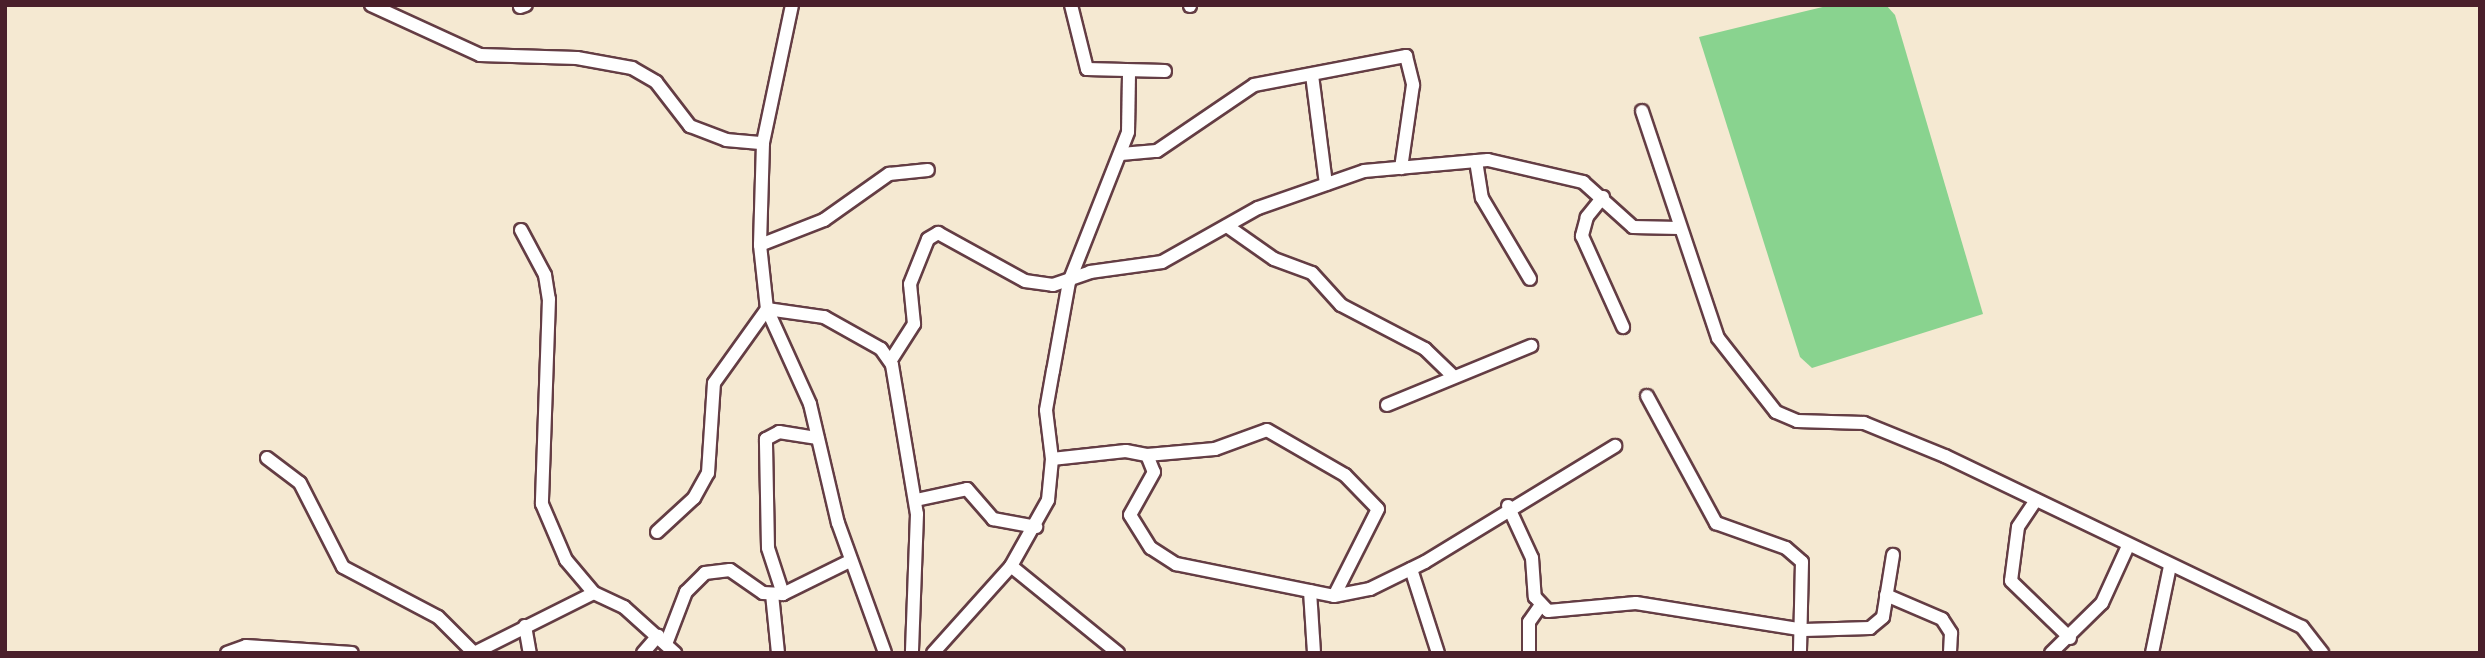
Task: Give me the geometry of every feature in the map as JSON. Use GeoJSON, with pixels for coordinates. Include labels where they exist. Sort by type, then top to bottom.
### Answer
{"type":"FeatureCollection","features":[{"type":"Feature","properties":{"kind":"street"},"geometry":{"type":"LineString","coordinates":[[371,5],[481,55],[577,58],[632,68],[656,82],[690,126],[726,140],[763,143]]}},
{"type":"Feature","properties":{"kind":"street"},"geometry":{"type":"LineString","coordinates":[[792,5],[763,143],[760,245],[767,309],[818,438],[850,561],[885,653]]}},
{"type":"Feature","properties":{"kind":"street"},"geometry":{"type":"LineString","coordinates":[[1072,5],[1087,69],[1165,71]]}},
{"type":"Feature","properties":{"kind":"street"},"geometry":{"type":"LineString","coordinates":[[1121,154],[1163,148],[1254,85],[1392,57],[1410,61],[1413,85],[1401,168]]}},
{"type":"Feature","properties":{"kind":"street"},"geometry":{"type":"LineString","coordinates":[[933,653],[1011,566],[1036,527],[1052,486],[1052,459],[1046,410],[1069,282],[1121,154],[1130,120],[1129,72]]}},
{"type":"Feature","properties":{"kind":"street"},"geometry":{"type":"LineString","coordinates":[[1312,75],[1326,184]]}},
{"type":"Feature","properties":{"kind":"street"},"geometry":{"type":"LineString","coordinates":[[1642,111],[1718,338],[1776,412],[1797,421],[1864,423],[2035,500],[2302,627],[2322,653]]}},
{"type":"Feature","properties":{"kind":"street"},"geometry":{"type":"LineString","coordinates":[[1476,161],[1482,198],[1530,279]]}},
{"type":"Feature","properties":{"kind":"street"},"geometry":{"type":"LineString","coordinates":[[912,653],[916,500],[891,360],[914,324],[907,297],[932,235],[954,237],[1025,281],[1069,282],[1090,272],[1162,262],[1227,226],[1326,184],[1401,168],[1476,161],[1567,176],[1603,197],[1633,227],[1679,228]]}},
{"type":"Feature","properties":{"kind":"street"},"geometry":{"type":"LineString","coordinates":[[760,245],[824,220],[889,174],[928,170]]}},
{"type":"Feature","properties":{"kind":"street"},"geometry":{"type":"LineString","coordinates":[[1603,197],[1587,217],[1582,236],[1623,327]]}},
{"type":"Feature","properties":{"kind":"street"},"geometry":{"type":"LineString","coordinates":[[1227,226],[1274,259],[1312,273],[1341,305],[1425,349],[1453,376]]}},
{"type":"Feature","properties":{"kind":"street"},"geometry":{"type":"LineString","coordinates":[[521,230],[545,275],[549,299],[542,504],[566,559],[594,593],[624,607],[666,644]]}},
{"type":"Feature","properties":{"kind":"street"},"geometry":{"type":"LineString","coordinates":[[767,309],[824,317],[891,360]]}},
{"type":"Feature","properties":{"kind":"street"},"geometry":{"type":"LineString","coordinates":[[657,532],[694,498],[708,473],[714,383],[767,309]]}},
{"type":"Feature","properties":{"kind":"street"},"geometry":{"type":"LineString","coordinates":[[1387,405],[1531,346]]}},
{"type":"Feature","properties":{"kind":"street"},"geometry":{"type":"LineString","coordinates":[[1647,396],[1716,523],[1786,548],[1802,562],[1804,630],[1800,653]]}},
{"type":"Feature","properties":{"kind":"street"},"geometry":{"type":"LineString","coordinates":[[1052,459],[1126,451],[1147,455],[1215,449],[1268,430],[1345,475],[1378,509],[1334,596]]}},
{"type":"Feature","properties":{"kind":"street"},"geometry":{"type":"LineString","coordinates":[[778,653],[778,594],[768,548],[766,439],[779,432],[818,438]]}},
{"type":"Feature","properties":{"kind":"street"},"geometry":{"type":"LineString","coordinates":[[1147,455],[1154,472],[1130,515],[1151,548],[1176,564],[1334,596],[1370,589],[1411,569],[1508,506],[1615,446]]}},
{"type":"Feature","properties":{"kind":"street"},"geometry":{"type":"LineString","coordinates":[[267,458],[300,483],[343,567],[438,617],[474,653],[594,593]]}},
{"type":"Feature","properties":{"kind":"street"},"geometry":{"type":"LineString","coordinates":[[916,500],[967,489],[993,519],[1036,527]]}},
{"type":"Feature","properties":{"kind":"street"},"geometry":{"type":"LineString","coordinates":[[2035,500],[2018,527],[2011,581],[2070,638]]}},
{"type":"Feature","properties":{"kind":"street"},"geometry":{"type":"LineString","coordinates":[[1508,506],[1532,558],[1540,606],[1528,622],[1529,653]]}},
{"type":"Feature","properties":{"kind":"street"},"geometry":{"type":"LineString","coordinates":[[2051,653],[2070,638],[2109,593],[2128,546]]}},
{"type":"Feature","properties":{"kind":"street"},"geometry":{"type":"LineString","coordinates":[[1540,606],[1589,612],[1636,603],[1687,607],[1804,630],[1879,624],[1893,555]]}},
{"type":"Feature","properties":{"kind":"street"},"geometry":{"type":"LineString","coordinates":[[778,594],[850,561]]}},
{"type":"Feature","properties":{"kind":"street"},"geometry":{"type":"LineString","coordinates":[[1011,566],[1118,653]]}},
{"type":"Feature","properties":{"kind":"street"},"geometry":{"type":"LineString","coordinates":[[2152,653],[2170,566]]}},
{"type":"Feature","properties":{"kind":"street"},"geometry":{"type":"LineString","coordinates":[[1411,569],[1438,653]]}},
{"type":"Feature","properties":{"kind":"street"},"geometry":{"type":"LineString","coordinates":[[643,653],[666,644],[686,592],[705,573],[730,570],[778,594]]}},
{"type":"Feature","properties":{"kind":"street"},"geometry":{"type":"LineString","coordinates":[[1310,591],[1314,653]]}},
{"type":"Feature","properties":{"kind":"street"},"geometry":{"type":"LineString","coordinates":[[1886,595],[1942,619],[1951,633],[1950,653]]}},
{"type":"Feature","properties":{"kind":"street"},"geometry":{"type":"LineString","coordinates":[[525,626],[530,653]]}},
{"type":"Feature","properties":{"kind":"street"},"geometry":{"type":"LineString","coordinates":[[227,653],[266,650],[352,653]]}},
{"type":"Feature","properties":{"kind":"green space"},"geometry":{"type":"Polygon","coordinates":[[[1831,5],[1886,5],[1895,15],[1983,314],[1812,368],[1800,357],[1699,37],[1831,5]]]}}]}
